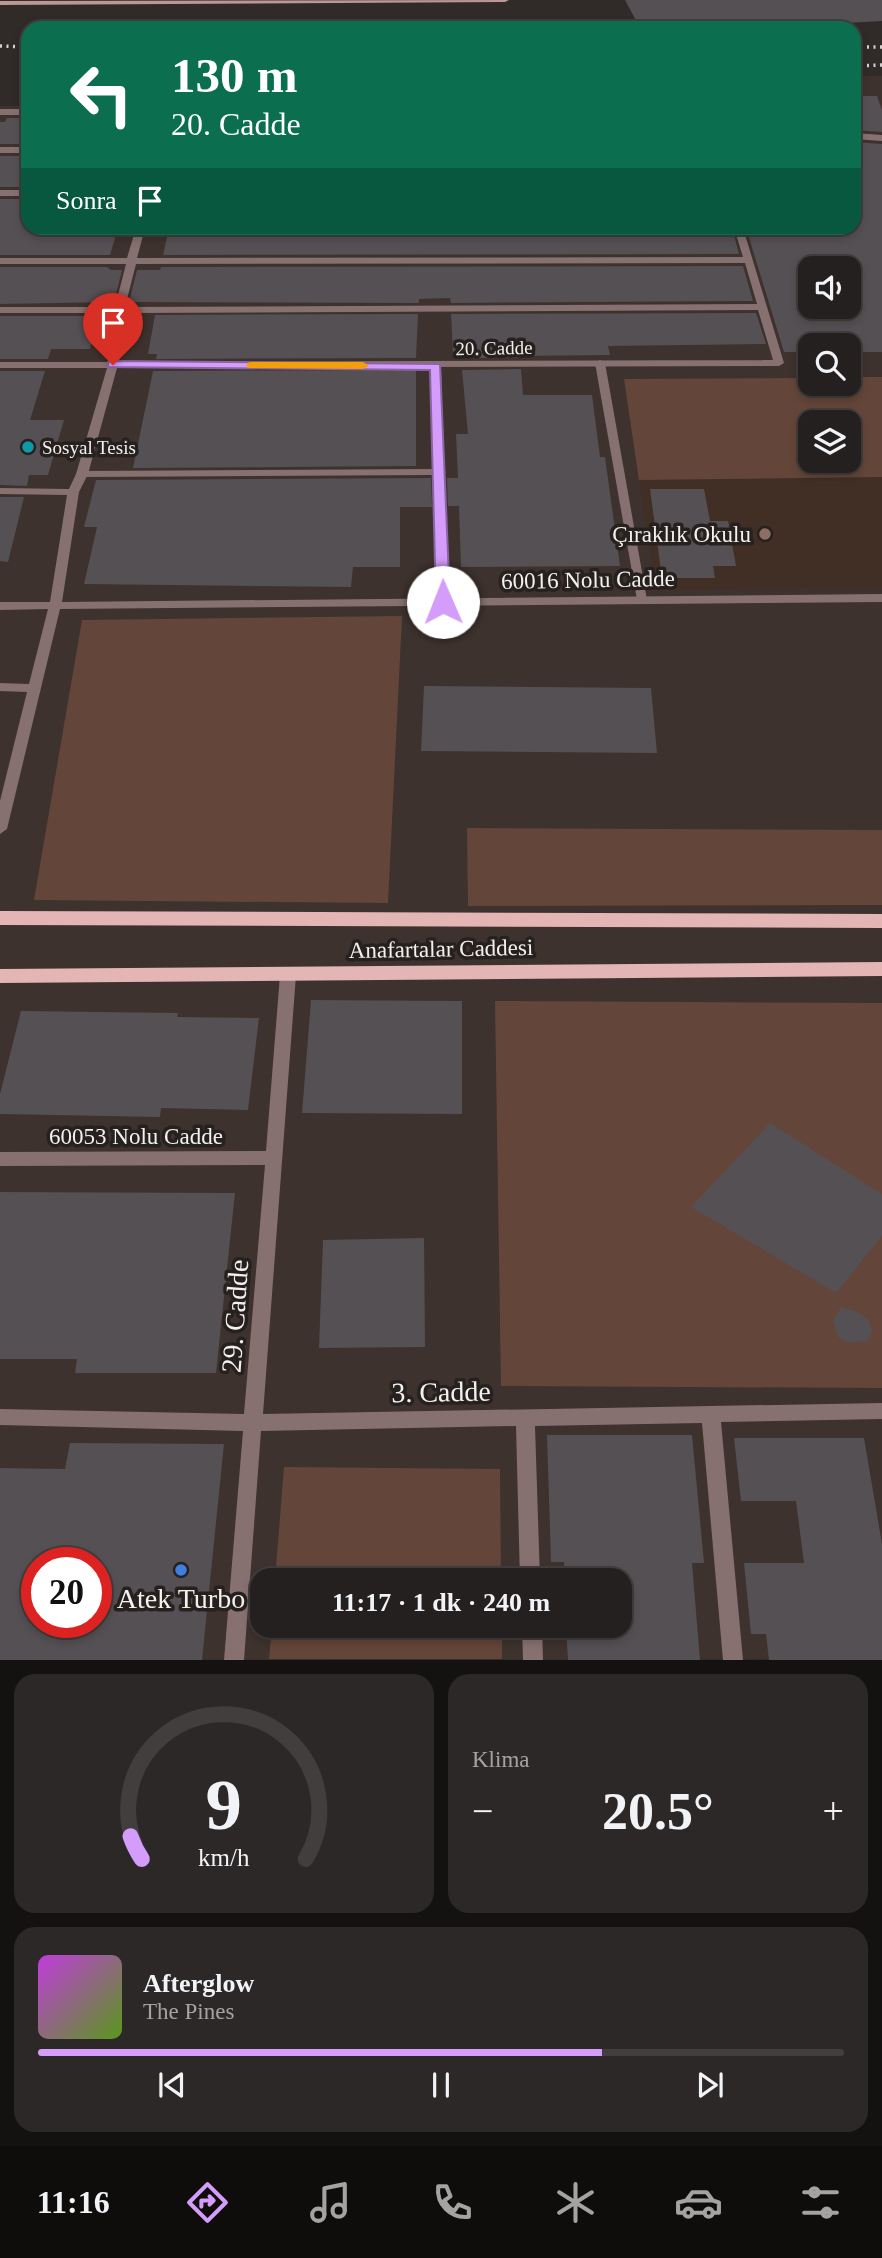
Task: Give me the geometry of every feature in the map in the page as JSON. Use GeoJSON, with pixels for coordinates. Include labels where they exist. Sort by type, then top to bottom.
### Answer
{"type":"FeatureCollection","features":[{"type":"Feature","properties":{"kind":"main road","name":"Anafartalar Caddesi"},"geometry":{"type":"LineString","coordinates":[[0,918],[882,921]]}},
{"type":"Feature","properties":{"kind":"main road","name":"Anafartalar Caddesi"},"geometry":{"type":"LineString","coordinates":[[0,976],[882,970]]}},
{"type":"Feature","properties":{"kind":"street"},"geometry":{"type":"LineString","coordinates":[[0,3],[505,0]]}},
{"type":"Feature","properties":{"kind":"street"},"geometry":{"type":"LineString","coordinates":[[0,112],[21,112]]}},
{"type":"Feature","properties":{"kind":"street"},"geometry":{"type":"LineString","coordinates":[[861,136],[882,138]]}},
{"type":"Feature","properties":{"kind":"street"},"geometry":{"type":"LineString","coordinates":[[0,150],[21,150]]}},
{"type":"Feature","properties":{"kind":"street"},"geometry":{"type":"LineString","coordinates":[[0,192],[21,192]]}},
{"type":"Feature","properties":{"kind":"street"},"geometry":{"type":"LineString","coordinates":[[0,830],[7,776],[35,688],[55,606],[73,492],[82,474],[113,365],[119,309],[138,235]]}},
{"type":"Feature","properties":{"kind":"street"},"geometry":{"type":"LineString","coordinates":[[0,310],[762,307],[741,235]]}},
{"type":"Feature","properties":{"kind":"street"},"geometry":{"type":"LineString","coordinates":[[0,261],[749,260]]}},
{"type":"Feature","properties":{"kind":"street","name":"20. Cadde"},"geometry":{"type":"LineString","coordinates":[[0,365],[436,366],[779,363],[762,307]]}},
{"type":"Feature","properties":{"kind":"street"},"geometry":{"type":"LineString","coordinates":[[0,491],[73,492]]}},
{"type":"Feature","properties":{"kind":"street","name":"60016 Nolu Cadde"},"geometry":{"type":"LineString","coordinates":[[0,606],[882,598]]}},
{"type":"Feature","properties":{"kind":"street"},"geometry":{"type":"LineString","coordinates":[[0,687],[35,688]]}},
{"type":"Feature","properties":{"kind":"street","name":"29. Cadde"},"geometry":{"type":"LineString","coordinates":[[234,1660],[288,975]]}},
{"type":"Feature","properties":{"kind":"street","name":"60053 Nolu Cadde"},"geometry":{"type":"LineString","coordinates":[[0,1159],[272,1158]]}},
{"type":"Feature","properties":{"kind":"street","name":"3. Cadde"},"geometry":{"type":"LineString","coordinates":[[0,1417],[254,1423],[882,1411]]}},
{"type":"Feature","properties":{"kind":"street"},"geometry":{"type":"LineString","coordinates":[[711,1415],[733,1660]]}},
{"type":"Feature","properties":{"kind":"street"},"geometry":{"type":"LineString","coordinates":[[525,1418],[530,1568]]}},
{"type":"Feature","properties":{"kind":"street"},"geometry":{"type":"LineString","coordinates":[[532,1638],[533,1660]]}},
{"type":"Feature","properties":{"kind":"lane"},"geometry":{"type":"LineString","coordinates":[[600,363],[642,600]]}},
{"type":"Feature","properties":{"kind":"lane"},"geometry":{"type":"LineString","coordinates":[[436,366],[443,602]]}},
{"type":"Feature","properties":{"kind":"lane"},"geometry":{"type":"LineString","coordinates":[[82,474],[441,472]]}},
{"type":"Feature","properties":{"kind":"shaded area"},"geometry":{"type":"Polygon","coordinates":[[[861,76],[882,76],[882,1659],[0,1660],[0,106],[21,106],[21,235],[861,235],[861,76]]]}},
{"type":"Feature","properties":{"kind":"shaded area"},"geometry":{"type":"Polygon","coordinates":[[[861,377],[882,377],[882,477],[639,480],[624,379],[798,378],[798,396],[861,396],[861,377]]]}},
{"type":"Feature","properties":{"kind":"shaded area","name":"Çıraklık Okulu"},"geometry":{"type":"Polygon","coordinates":[[[882,477],[882,587],[657,590],[639,480],[882,477]]]}},
{"type":"Feature","properties":{"kind":"shaded area"},"geometry":{"type":"Polygon","coordinates":[[[402,616],[388,903],[34,900],[82,620],[402,616]]]}},
{"type":"Feature","properties":{"kind":"shaded area"},"geometry":{"type":"Polygon","coordinates":[[[467,828],[882,830],[882,905],[468,906],[467,828]]]}},
{"type":"Feature","properties":{"kind":"shaded area"},"geometry":{"type":"Polygon","coordinates":[[[495,1001],[882,1003],[882,1388],[501,1386],[495,1001]]]}},
{"type":"Feature","properties":{"kind":"shaded area"},"geometry":{"type":"Polygon","coordinates":[[[284,1467],[500,1469],[501,1568],[276,1568],[284,1467]]]}},
{"type":"Feature","properties":{"kind":"shaded area"},"geometry":{"type":"Polygon","coordinates":[[[271,1638],[502,1638],[502,1659],[269,1659],[271,1638]]]}},
{"type":"Feature","properties":{"kind":"building"},"geometry":{"type":"Polygon","coordinates":[[[625,0],[882,0],[882,21],[636,21],[625,0]]]}},
{"type":"Feature","properties":{"kind":"building"},"geometry":{"type":"Polygon","coordinates":[[[861,96],[877,96],[882,110],[882,132],[861,130],[861,96]]]}},
{"type":"Feature","properties":{"kind":"building"},"geometry":{"type":"Polygon","coordinates":[[[7,118],[21,118],[21,144],[0,144],[0,122],[5,122],[7,118]]]}},
{"type":"Feature","properties":{"kind":"building"},"geometry":{"type":"Polygon","coordinates":[[[861,142],[882,144],[882,352],[861,352],[861,333],[798,333],[798,352],[784,352],[748,235],[861,235],[861,142]]]}},
{"type":"Feature","properties":{"kind":"building"},"geometry":{"type":"Polygon","coordinates":[[[0,156],[21,156],[21,187],[0,187],[0,156]]]}},
{"type":"Feature","properties":{"kind":"building"},"geometry":{"type":"Polygon","coordinates":[[[0,199],[21,199],[21,235],[116,235],[110,255],[0,255],[0,199]]]}},
{"type":"Feature","properties":{"kind":"building"},"geometry":{"type":"Polygon","coordinates":[[[167,235],[734,235],[739,254],[163,255],[167,235]]]}},
{"type":"Feature","properties":{"kind":"building"},"geometry":{"type":"Polygon","coordinates":[[[743,266],[753,301],[451,303],[450,298],[419,299],[419,303],[129,302],[137,270],[160,270],[161,267],[743,266]]]}},
{"type":"Feature","properties":{"kind":"building"},"geometry":{"type":"Polygon","coordinates":[[[0,267],[107,267],[111,270],[122,270],[114,302],[0,304],[0,267]]]}},
{"type":"Feature","properties":{"kind":"building"},"geometry":{"type":"Polygon","coordinates":[[[756,313],[766,344],[608,346],[610,355],[462,358],[453,355],[451,314],[756,313]]]}},
{"type":"Feature","properties":{"kind":"building"},"geometry":{"type":"Polygon","coordinates":[[[418,314],[416,358],[156,359],[157,354],[148,354],[155,315],[418,314]]]}},
{"type":"Feature","properties":{"kind":"building"},"geometry":{"type":"Polygon","coordinates":[[[0,316],[98,316],[90,349],[51,349],[48,359],[0,359],[0,316]]]}},
{"type":"Feature","properties":{"kind":"building"},"geometry":{"type":"Polygon","coordinates":[[[521,369],[523,395],[592,395],[600,457],[605,457],[620,566],[461,567],[459,506],[448,506],[447,478],[458,478],[456,434],[468,434],[462,370],[521,369]]]}},
{"type":"Feature","properties":{"kind":"building"},"geometry":{"type":"Polygon","coordinates":[[[416,370],[416,466],[133,468],[153,371],[416,370]]]}},
{"type":"Feature","properties":{"kind":"building","name":"Sosyal Tesis"},"geometry":{"type":"Polygon","coordinates":[[[0,371],[45,371],[30,420],[64,420],[48,475],[29,475],[27,486],[0,485],[0,371]]]}},
{"type":"Feature","properties":{"kind":"building"},"geometry":{"type":"Polygon","coordinates":[[[431,478],[432,507],[400,507],[400,567],[353,567],[351,587],[84,584],[97,527],[84,527],[96,480],[431,478]]]}},
{"type":"Feature","properties":{"kind":"building"},"geometry":{"type":"Polygon","coordinates":[[[650,489],[704,489],[710,521],[728,521],[736,566],[713,566],[715,578],[662,578],[650,489]]]}},
{"type":"Feature","properties":{"kind":"building"},"geometry":{"type":"Polygon","coordinates":[[[0,497],[24,497],[8,562],[0,561],[0,497]]]}},
{"type":"Feature","properties":{"kind":"building"},"geometry":{"type":"Polygon","coordinates":[[[424,686],[651,688],[657,753],[421,751],[424,686]]]}},
{"type":"Feature","properties":{"kind":"building"},"geometry":{"type":"Polygon","coordinates":[[[311,1000],[462,1001],[462,1114],[302,1113],[311,1000]]]}},
{"type":"Feature","properties":{"kind":"building"},"geometry":{"type":"Polygon","coordinates":[[[21,1011],[178,1013],[177,1017],[259,1018],[248,1110],[161,1108],[160,1117],[0,1114],[0,1094],[21,1011]]]}},
{"type":"Feature","properties":{"kind":"building"},"geometry":{"type":"Polygon","coordinates":[[[770,1123],[882,1194],[882,1236],[836,1293],[691,1207],[770,1123]]]}},
{"type":"Feature","properties":{"kind":"building"},"geometry":{"type":"Polygon","coordinates":[[[0,1192],[235,1193],[216,1373],[75,1373],[77,1359],[0,1359],[0,1192]]]}},
{"type":"Feature","properties":{"kind":"building"},"geometry":{"type":"Polygon","coordinates":[[[424,1238],[425,1347],[319,1348],[323,1240],[424,1238]]]}},
{"type":"Feature","properties":{"kind":"building"},"geometry":{"type":"Polygon","coordinates":[[[841,1307],[858,1312],[869,1320],[872,1331],[867,1341],[849,1343],[838,1337],[833,1321],[841,1307]]]}},
{"type":"Feature","properties":{"kind":"building"},"geometry":{"type":"Polygon","coordinates":[[[547,1435],[692,1435],[704,1563],[692,1563],[700,1660],[568,1660],[567,1638],[632,1638],[632,1568],[564,1568],[564,1562],[551,1562],[547,1435]]]}},
{"type":"Feature","properties":{"kind":"building"},"geometry":{"type":"Polygon","coordinates":[[[734,1438],[864,1438],[882,1544],[882,1660],[769,1660],[766,1634],[751,1634],[744,1563],[804,1563],[796,1501],[741,1501],[734,1438]]]}},
{"type":"Feature","properties":{"kind":"building"},"geometry":{"type":"Polygon","coordinates":[[[70,1443],[224,1444],[202,1660],[0,1660],[0,1468],[65,1469],[70,1443]]]}},
{"type":"Feature","properties":{"kind":"railway"},"geometry":{"type":"LineString","coordinates":[[0,46],[21,47]]}},
{"type":"Feature","properties":{"kind":"railway"},"geometry":{"type":"LineString","coordinates":[[861,47],[882,47]]}},
{"type":"Feature","properties":{"kind":"railway"},"geometry":{"type":"LineString","coordinates":[[861,66],[882,65]]}},
{"type":"Feature","properties":{"kind":"slow traffic"},"geometry":{"type":"LineString","coordinates":[[251,365],[363,366]]}},
{"type":"Feature","properties":{"kind":"place","name":"Sosyal Tesis"},"geometry":{"type":"Point","coordinates":[28,447]}},
{"type":"Feature","properties":{"kind":"place","name":"Çıraklık Okulu"},"geometry":{"type":"Point","coordinates":[765,534]}},
{"type":"Feature","properties":{"kind":"place","name":"Atek Turbo"},"geometry":{"type":"Point","coordinates":[181,1570]}},
{"type":"Feature","properties":{"kind":"route"},"geometry":{"type":"LineString","coordinates":[[113,365],[436,366],[443,602]]}}]}
